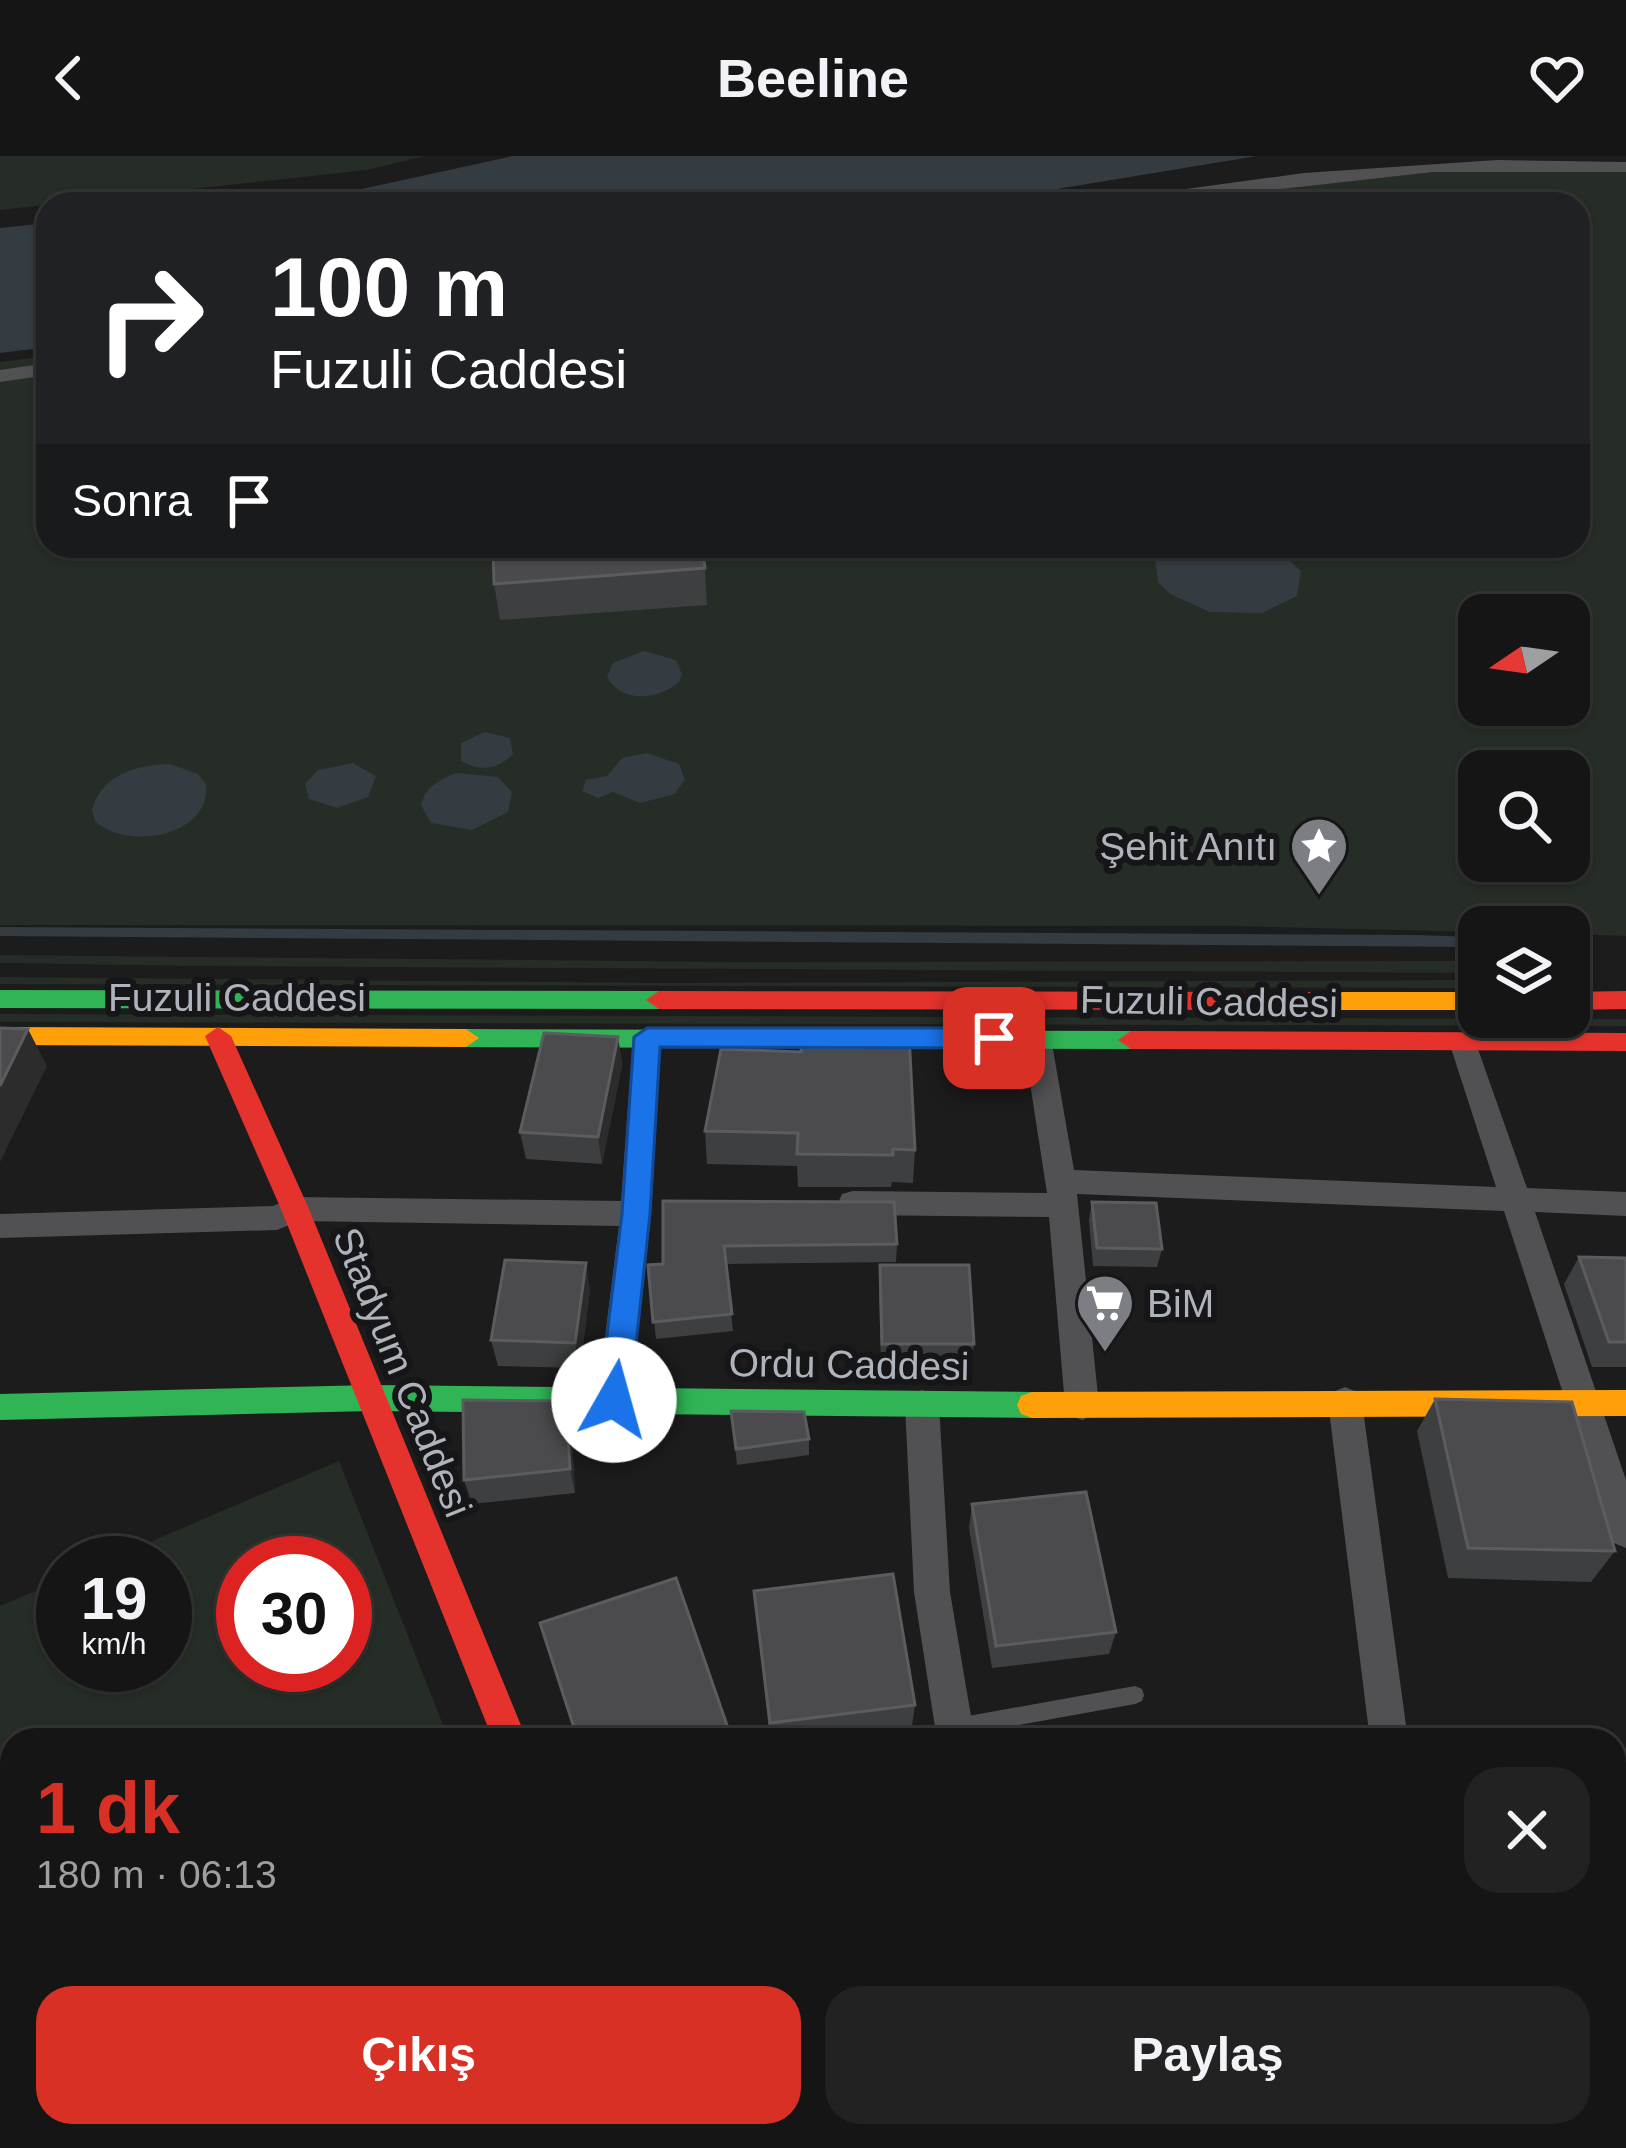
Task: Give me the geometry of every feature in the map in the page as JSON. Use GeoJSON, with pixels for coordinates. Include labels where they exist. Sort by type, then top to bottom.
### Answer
{"type":"FeatureCollection","features":[{"type":"Feature","properties":{"kind":"main road","name":"Fuzuli Caddesi"},"geometry":{"type":"LineString","coordinates":[[0,999],[1458,1001]]}},
{"type":"Feature","properties":{"kind":"main road"},"geometry":{"type":"LineString","coordinates":[[1590,1001],[1626,1000]]}},
{"type":"Feature","properties":{"kind":"main road","name":"Fuzuli Caddesi"},"geometry":{"type":"LineString","coordinates":[[0,1036],[1626,1042]]}},
{"type":"Feature","properties":{"kind":"main road","name":"Stadyum Caddesi"},"geometry":{"type":"LineString","coordinates":[[218,1036],[295,1209],[505,1728]]}},
{"type":"Feature","properties":{"kind":"main road","name":"Ordu Caddesi"},"geometry":{"type":"LineString","coordinates":[[0,1407],[372,1398],[922,1405],[1626,1403]]}},
{"type":"Feature","properties":{"kind":"street"},"geometry":{"type":"LineString","coordinates":[[1190,192],[1417,164],[1507,160],[1626,167]]}},
{"type":"Feature","properties":{"kind":"street"},"geometry":{"type":"LineString","coordinates":[[0,376],[36,371]]}},
{"type":"Feature","properties":{"kind":"street"},"geometry":{"type":"LineString","coordinates":[[614,1400],[644,1206],[647,1037]]}},
{"type":"Feature","properties":{"kind":"street"},"geometry":{"type":"LineString","coordinates":[[1037,1038],[1062,1193],[1082,1405]]}},
{"type":"Feature","properties":{"kind":"street"},"geometry":{"type":"LineString","coordinates":[[1462,1042],[1626,1532]]}},
{"type":"Feature","properties":{"kind":"street"},"geometry":{"type":"LineString","coordinates":[[826,1203],[1062,1193],[1626,1204]]}},
{"type":"Feature","properties":{"kind":"street"},"geometry":{"type":"LineString","coordinates":[[0,1226],[277,1218],[295,1209],[644,1206]]}},
{"type":"Feature","properties":{"kind":"street"},"geometry":{"type":"LineString","coordinates":[[1345,1402],[1387,1728]]}},
{"type":"Feature","properties":{"kind":"street"},"geometry":{"type":"LineString","coordinates":[[922,1405],[932,1592],[954,1728]]}},
{"type":"Feature","properties":{"kind":"lane"},"geometry":{"type":"LineString","coordinates":[[983,1728],[1136,1695]]}},
{"type":"Feature","properties":{"kind":"shaded area"},"geometry":{"type":"Polygon","coordinates":[[[0,156],[425,156],[367,170],[165,192],[36,192],[36,206],[0,210],[0,156]]]}},
{"type":"Feature","properties":{"kind":"shaded area"},"geometry":{"type":"Polygon","coordinates":[[[513,156],[1257,156],[1039,192],[338,192],[513,156]]]}},
{"type":"Feature","properties":{"kind":"shaded area"},"geometry":{"type":"Polygon","coordinates":[[[1421,167],[1626,170],[1626,936],[1590,935],[1590,906],[1458,906],[1458,931],[1233,926],[0,925],[0,362],[36,358],[36,558],[1590,558],[1590,192],[1226,192],[1421,167]]]}},
{"type":"Feature","properties":{"kind":"shaded area"},"geometry":{"type":"Polygon","coordinates":[[[36,224],[36,348],[0,353],[0,228],[36,224]]]}},
{"type":"Feature","properties":{"kind":"shaded area"},"geometry":{"type":"Polygon","coordinates":[[[1287,558],[1301,571],[1297,596],[1262,613],[1210,612],[1170,594],[1158,582],[1155,559],[1287,558]]]}},
{"type":"Feature","properties":{"kind":"shaded area"},"geometry":{"type":"Polygon","coordinates":[[[644,651],[676,660],[682,674],[679,682],[661,693],[641,696],[614,686],[607,677],[613,663],[644,651]]]}},
{"type":"Feature","properties":{"kind":"shaded area"},"geometry":{"type":"Polygon","coordinates":[[[485,732],[510,738],[513,754],[488,768],[461,761],[461,743],[485,732]]]}},
{"type":"Feature","properties":{"kind":"shaded area"},"geometry":{"type":"Polygon","coordinates":[[[647,753],[679,764],[685,779],[675,794],[640,803],[613,792],[598,798],[582,791],[586,780],[607,776],[622,758],[647,753]]]}},
{"type":"Feature","properties":{"kind":"shaded area"},"geometry":{"type":"Polygon","coordinates":[[[353,763],[376,776],[368,797],[337,808],[309,799],[305,784],[318,770],[353,763]]]}},
{"type":"Feature","properties":{"kind":"shaded area"},"geometry":{"type":"Polygon","coordinates":[[[170,764],[198,774],[206,784],[204,802],[182,827],[164,834],[126,835],[95,821],[92,810],[112,780],[133,770],[170,764]]]}},
{"type":"Feature","properties":{"kind":"shaded area"},"geometry":{"type":"Polygon","coordinates":[[[456,773],[498,777],[512,792],[508,812],[472,830],[431,823],[421,805],[423,798],[434,785],[456,773]]]}},
{"type":"Feature","properties":{"kind":"shaded area"},"geometry":{"type":"Polygon","coordinates":[[[0,927],[1415,935],[1458,936],[1458,947],[0,936],[0,927]]]}},
{"type":"Feature","properties":{"kind":"shaded area"},"geometry":{"type":"Polygon","coordinates":[[[0,955],[736,962],[1458,961],[1458,973],[195,966],[0,963],[0,955]]]}},
{"type":"Feature","properties":{"kind":"shaded area"},"geometry":{"type":"Polygon","coordinates":[[[0,977],[661,983],[1458,980],[1458,988],[0,984],[0,977]]]}},
{"type":"Feature","properties":{"kind":"shaded area"},"geometry":{"type":"Polygon","coordinates":[[[0,1014],[1458,1018],[1458,1026],[0,1022],[0,1014]]]}},
{"type":"Feature","properties":{"kind":"shaded area"},"geometry":{"type":"Polygon","coordinates":[[[1590,1019],[1626,1019],[1626,1026],[1590,1026],[1590,1019]]]}},
{"type":"Feature","properties":{"kind":"shaded area"},"geometry":{"type":"Polygon","coordinates":[[[339,1461],[369,1536],[216,1536],[216,1692],[372,1692],[372,1545],[444,1728],[0,1728],[0,1606],[36,1591],[36,1692],[192,1692],[192,1536],[164,1536],[339,1461]]]}},
{"type":"Feature","properties":{"kind":"building"},"geometry":{"type":"Polygon","coordinates":[[[493,558],[704,558],[705,568],[494,584],[493,558]]]}},
{"type":"Feature","properties":{"kind":"building"},"geometry":{"type":"Polygon","coordinates":[[[0,1028],[28,1029],[0,1086],[0,1028]]]}},
{"type":"Feature","properties":{"kind":"building"},"geometry":{"type":"Polygon","coordinates":[[[802,1031],[909,1034],[915,1150],[893,1149],[893,1155],[797,1154],[798,1133],[705,1131],[721,1049],[801,1052],[802,1031]]]}},
{"type":"Feature","properties":{"kind":"building"},"geometry":{"type":"Polygon","coordinates":[[[544,1033],[618,1037],[598,1137],[520,1132],[544,1033]]]}},
{"type":"Feature","properties":{"kind":"building"},"geometry":{"type":"Polygon","coordinates":[[[663,1201],[894,1202],[897,1244],[724,1246],[732,1314],[653,1322],[648,1265],[663,1264],[663,1201]]]}},
{"type":"Feature","properties":{"kind":"building"},"geometry":{"type":"Polygon","coordinates":[[[1092,1202],[1156,1203],[1162,1249],[1097,1248],[1092,1202]]]}},
{"type":"Feature","properties":{"kind":"building"},"geometry":{"type":"Polygon","coordinates":[[[1579,1257],[1626,1258],[1626,1342],[1609,1342],[1579,1257]]]}},
{"type":"Feature","properties":{"kind":"building"},"geometry":{"type":"Polygon","coordinates":[[[505,1260],[586,1263],[575,1343],[491,1340],[505,1260]]]}},
{"type":"Feature","properties":{"kind":"building"},"geometry":{"type":"Polygon","coordinates":[[[880,1265],[969,1265],[974,1344],[882,1344],[880,1265]]]}},
{"type":"Feature","properties":{"kind":"building"},"geometry":{"type":"Polygon","coordinates":[[[1435,1399],[1572,1402],[1615,1551],[1468,1548],[1435,1399]]]}},
{"type":"Feature","properties":{"kind":"building"},"geometry":{"type":"Polygon","coordinates":[[[463,1400],[566,1401],[570,1469],[464,1480],[463,1400]]]}},
{"type":"Feature","properties":{"kind":"building"},"geometry":{"type":"Polygon","coordinates":[[[731,1411],[804,1412],[809,1439],[736,1449],[731,1411]]]}},
{"type":"Feature","properties":{"kind":"building"},"geometry":{"type":"Polygon","coordinates":[[[1086,1492],[1116,1632],[996,1646],[972,1504],[1086,1492]]]}},
{"type":"Feature","properties":{"kind":"building"},"geometry":{"type":"Polygon","coordinates":[[[893,1574],[915,1705],[770,1723],[754,1591],[893,1574]]]}},
{"type":"Feature","properties":{"kind":"building"},"geometry":{"type":"Polygon","coordinates":[[[676,1578],[728,1728],[574,1728],[540,1623],[676,1578]]]}},
{"type":"Feature","properties":{"kind":"traffic: fast"},"geometry":{"type":"LineString","coordinates":[[0,999],[659,1000]]}},
{"type":"Feature","properties":{"kind":"traffic: fast"},"geometry":{"type":"LineString","coordinates":[[466,1038],[1131,1040]]}},
{"type":"Feature","properties":{"kind":"traffic: fast"},"geometry":{"type":"LineString","coordinates":[[0,1407],[372,1398],[1032,1405]]}},
{"type":"Feature","properties":{"kind":"traffic: slow"},"geometry":{"type":"LineString","coordinates":[[1326,1001],[1458,1001]]}},
{"type":"Feature","properties":{"kind":"traffic: slow"},"geometry":{"type":"LineString","coordinates":[[0,1036],[466,1038]]}},
{"type":"Feature","properties":{"kind":"traffic: slow"},"geometry":{"type":"LineString","coordinates":[[1032,1405],[1626,1403]]}},
{"type":"Feature","properties":{"kind":"traffic: jam"},"geometry":{"type":"LineString","coordinates":[[659,1000],[1326,1001]]}},
{"type":"Feature","properties":{"kind":"traffic: jam"},"geometry":{"type":"LineString","coordinates":[[1590,1001],[1626,1000]]}},
{"type":"Feature","properties":{"kind":"traffic: jam"},"geometry":{"type":"LineString","coordinates":[[218,1036],[295,1209],[505,1728]]}},
{"type":"Feature","properties":{"kind":"traffic: jam"},"geometry":{"type":"LineString","coordinates":[[1131,1040],[1626,1042]]}},
{"type":"Feature","properties":{"kind":"place","name":"Şehit Anıtı"},"geometry":{"type":"Point","coordinates":[1319,897]}},
{"type":"Feature","properties":{"kind":"place","name":"BiM"},"geometry":{"type":"Point","coordinates":[1105,1354]}},
{"type":"Feature","properties":{"kind":"route"},"geometry":{"type":"LineString","coordinates":[[614,1400],[636,1214],[647,1037],[994,1038]]}}]}
